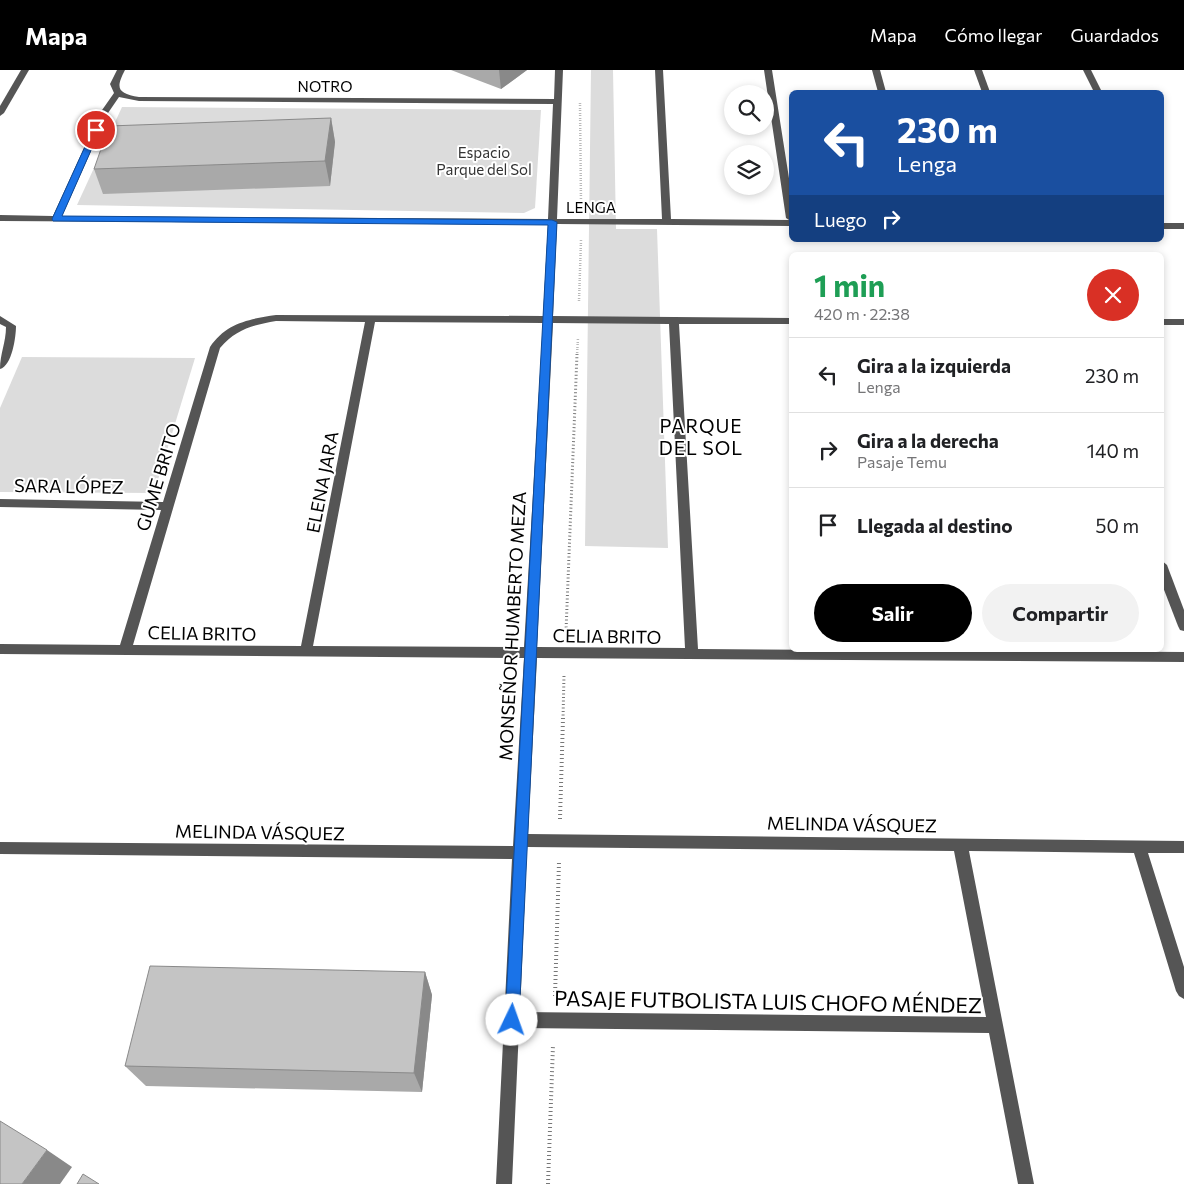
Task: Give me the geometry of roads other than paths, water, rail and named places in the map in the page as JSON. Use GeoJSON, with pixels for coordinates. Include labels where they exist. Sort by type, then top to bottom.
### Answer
{"type":"FeatureCollection","features":[{"type":"Feature","properties":{"kind":"street"},"geometry":{"type":"LineString","coordinates":[[0,113],[25,70]]}},
{"type":"Feature","properties":{"kind":"street"},"geometry":{"type":"LineString","coordinates":[[56,219],[104,113],[118,93],[114,84],[121,70]]}},
{"type":"Feature","properties":{"kind":"street","name":"MONSEÑOR HUMBERTO MEZA"},"geometry":{"type":"LineString","coordinates":[[504,1184],[559,70]]}},
{"type":"Feature","properties":{"kind":"street"},"geometry":{"type":"LineString","coordinates":[[659,70],[667,223]]}},
{"type":"Feature","properties":{"kind":"street"},"geometry":{"type":"LineString","coordinates":[[768,70],[789,205]]}},
{"type":"Feature","properties":{"kind":"street"},"geometry":{"type":"LineString","coordinates":[[876,70],[881,90]]}},
{"type":"Feature","properties":{"kind":"street"},"geometry":{"type":"LineString","coordinates":[[978,70],[985,90]]}},
{"type":"Feature","properties":{"kind":"street"},"geometry":{"type":"LineString","coordinates":[[1087,70],[1097,90]]}},
{"type":"Feature","properties":{"kind":"street","name":"NOTRO"},"geometry":{"type":"LineString","coordinates":[[118,93],[139,99],[558,102]]}},
{"type":"Feature","properties":{"kind":"street","name":"LENGA"},"geometry":{"type":"LineString","coordinates":[[0,218],[789,224]]}},
{"type":"Feature","properties":{"kind":"street"},"geometry":{"type":"LineString","coordinates":[[1164,226],[1184,226]]}},
{"type":"Feature","properties":{"kind":"street","name":"GUME BRITO"},"geometry":{"type":"LineString","coordinates":[[125,650],[215,347],[226,333],[240,324],[276,318],[371,318]]}},
{"type":"Feature","properties":{"kind":"street"},"geometry":{"type":"LineString","coordinates":[[371,318],[789,321]]}},
{"type":"Feature","properties":{"kind":"street","name":"ELENA JARA"},"geometry":{"type":"LineString","coordinates":[[306,652],[371,318]]}},
{"type":"Feature","properties":{"kind":"street"},"geometry":{"type":"LineString","coordinates":[[0,320],[11,326],[11,341],[0,366]]}},
{"type":"Feature","properties":{"kind":"street"},"geometry":{"type":"LineString","coordinates":[[674,320],[692,654]]}},
{"type":"Feature","properties":{"kind":"street"},"geometry":{"type":"LineString","coordinates":[[1164,322],[1184,322]]}},
{"type":"Feature","properties":{"kind":"street","name":"SARA LÓPEZ"},"geometry":{"type":"LineString","coordinates":[[0,503],[168,506]]}},
{"type":"Feature","properties":{"kind":"street"},"geometry":{"type":"LineString","coordinates":[[1164,573],[1184,626]]}},
{"type":"Feature","properties":{"kind":"street","name":"CELIA BRITO"},"geometry":{"type":"LineString","coordinates":[[0,649],[692,654],[1028,653],[1184,656]]}},
{"type":"Feature","properties":{"kind":"street","name":"MELINDA VÁSQUEZ"},"geometry":{"type":"LineString","coordinates":[[0,848],[520,846],[560,840],[1184,847]]}},
{"type":"Feature","properties":{"kind":"street"},"geometry":{"type":"LineString","coordinates":[[960,844],[1026,1184]]}},
{"type":"Feature","properties":{"kind":"street"},"geometry":{"type":"LineString","coordinates":[[1139,846],[1184,991]]}},
{"type":"Feature","properties":{"kind":"street","name":"PASAJE FUTBOLISTA LUIS CHOFO MÉNDEZ"},"geometry":{"type":"LineString","coordinates":[[512,1020],[995,1025]]}},
{"type":"Feature","properties":{"kind":"district","name":"PARQUE DEL SOL"},"geometry":{"type":"Point","coordinates":[701,436]}},
{"type":"Feature","properties":{"kind":"park label","name":"Espacio Parque del Sol"},"geometry":{"type":"Point","coordinates":[484,160]}}]}
